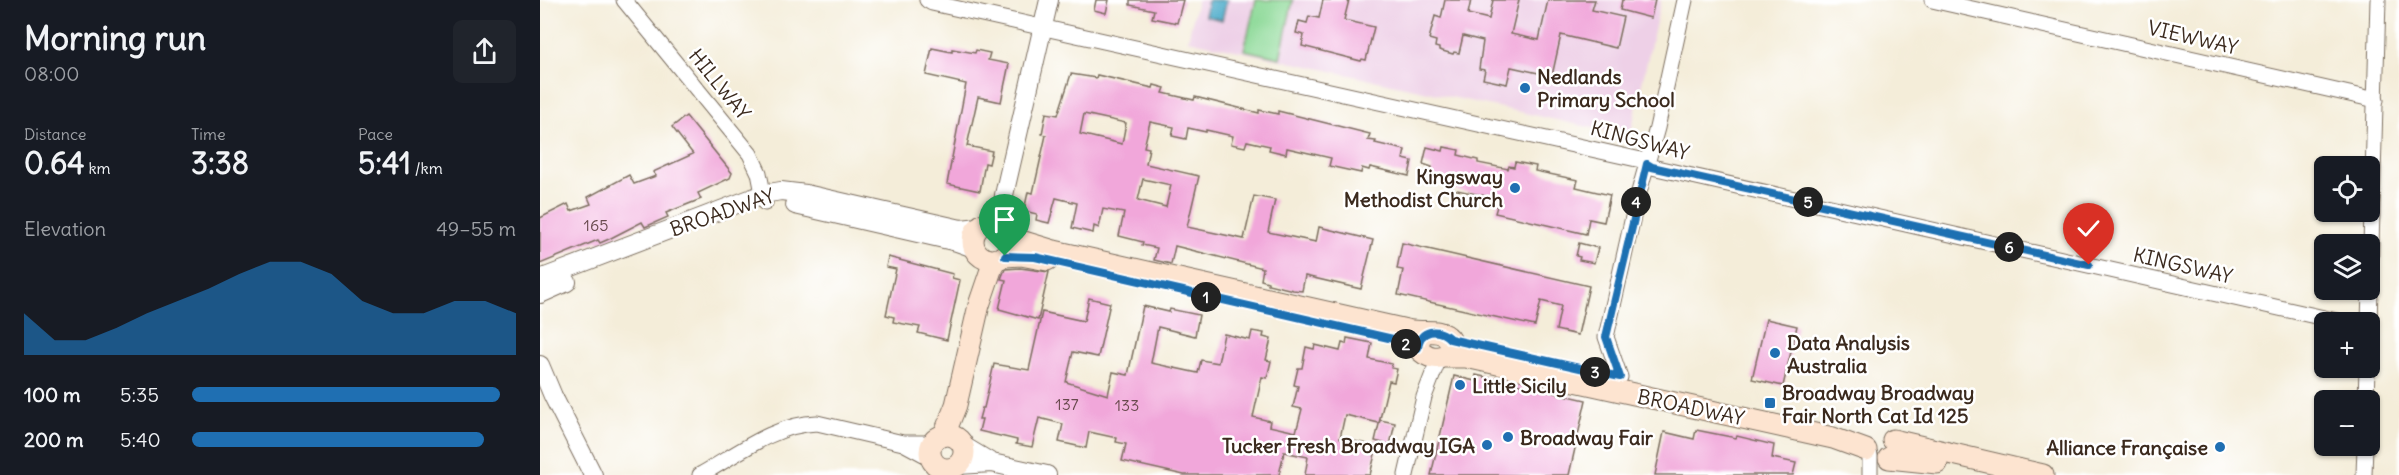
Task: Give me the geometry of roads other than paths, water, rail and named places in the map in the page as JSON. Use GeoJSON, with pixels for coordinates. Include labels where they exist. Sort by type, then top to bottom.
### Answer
{"type":"FeatureCollection","features":[{"type":"Feature","properties":{"kind":"main road"},"geometry":{"type":"LineString","coordinates":[[944,457],[992,241]]}},
{"type":"Feature","properties":{"kind":"main road","name":"BROADWAY"},"geometry":{"type":"LineString","coordinates":[[992,241],[1054,251],[1466,357],[1833,438],[1878,456],[1926,461],[1993,475]]}},
{"type":"Feature","properties":{"kind":"main road","name":"BROADWAY"},"geometry":{"type":"LineString","coordinates":[[1434,348],[1620,377],[1878,456],[2043,475]]}},
{"type":"Feature","properties":{"kind":"street","name":"HILLWAY"},"geometry":{"type":"LineString","coordinates":[[624,0],[750,154],[759,172],[764,198]]}},
{"type":"Feature","properties":{"kind":"street","name":"KINGSWAY"},"geometry":{"type":"LineString","coordinates":[[927,0],[932,3],[1641,160],[1652,167],[2314,316]]}},
{"type":"Feature","properties":{"kind":"street"},"geometry":{"type":"LineString","coordinates":[[992,241],[1049,0]]}},
{"type":"Feature","properties":{"kind":"street"},"geometry":{"type":"LineString","coordinates":[[1620,377],[1606,337],[1657,128],[1685,0]]}},
{"type":"Feature","properties":{"kind":"street","name":"VIEWWAY"},"geometry":{"type":"LineString","coordinates":[[1932,0],[2376,100]]}},
{"type":"Feature","properties":{"kind":"street"},"geometry":{"type":"LineString","coordinates":[[2372,234],[2378,0]]}},
{"type":"Feature","properties":{"kind":"street","name":"BROADWAY"},"geometry":{"type":"LineString","coordinates":[[540,279],[764,198],[992,241]]}},
{"type":"Feature","properties":{"kind":"street","name":"BROADWAY"},"geometry":{"type":"LineString","coordinates":[[540,294],[764,198]]}},
{"type":"Feature","properties":{"kind":"street"},"geometry":{"type":"LineString","coordinates":[[1406,475],[1434,348]]}},
{"type":"Feature","properties":{"kind":"street"},"geometry":{"type":"LineString","coordinates":[[540,365],[593,475]]}},
{"type":"Feature","properties":{"kind":"street"},"geometry":{"type":"LineString","coordinates":[[540,378],[553,396]]}},
{"type":"Feature","properties":{"kind":"street"},"geometry":{"type":"LineString","coordinates":[[700,475],[775,433],[806,423],[817,423],[903,442],[944,457],[992,463],[1047,475]]}},
{"type":"Feature","properties":{"kind":"street"},"geometry":{"type":"LineString","coordinates":[[2364,475],[2365,456]]}},
{"type":"Feature","properties":{"kind":"water"},"geometry":{"type":"Polygon","coordinates":[[[1208,0],[1227,0],[1222,20],[1205,16],[1208,0]]]}},
{"type":"Feature","properties":{"kind":"place","name":"Nedlands Primary School"},"geometry":{"type":"Point","coordinates":[1525,88]}},
{"type":"Feature","properties":{"kind":"place","name":"Kingsway Methodist Church"},"geometry":{"type":"Point","coordinates":[1515,188]}},
{"type":"Feature","properties":{"kind":"place","name":"Data Analysis Australia"},"geometry":{"type":"Point","coordinates":[1775,353]}},
{"type":"Feature","properties":{"kind":"place","name":"Little Sicily"},"geometry":{"type":"Point","coordinates":[1460,385]}},
{"type":"Feature","properties":{"kind":"place","name":"Broadway Broadway Fair North Cat Id 125"},"geometry":{"type":"Point","coordinates":[1770,403]}},
{"type":"Feature","properties":{"kind":"place","name":"Broadway Fair"},"geometry":{"type":"Point","coordinates":[1508,437]}},
{"type":"Feature","properties":{"kind":"place","name":"Tucker Fresh Broadway IGA"},"geometry":{"type":"Point","coordinates":[1487,445]}},
{"type":"Feature","properties":{"kind":"place","name":"Alliance Française"},"geometry":{"type":"Point","coordinates":[2220,447]}}]}
